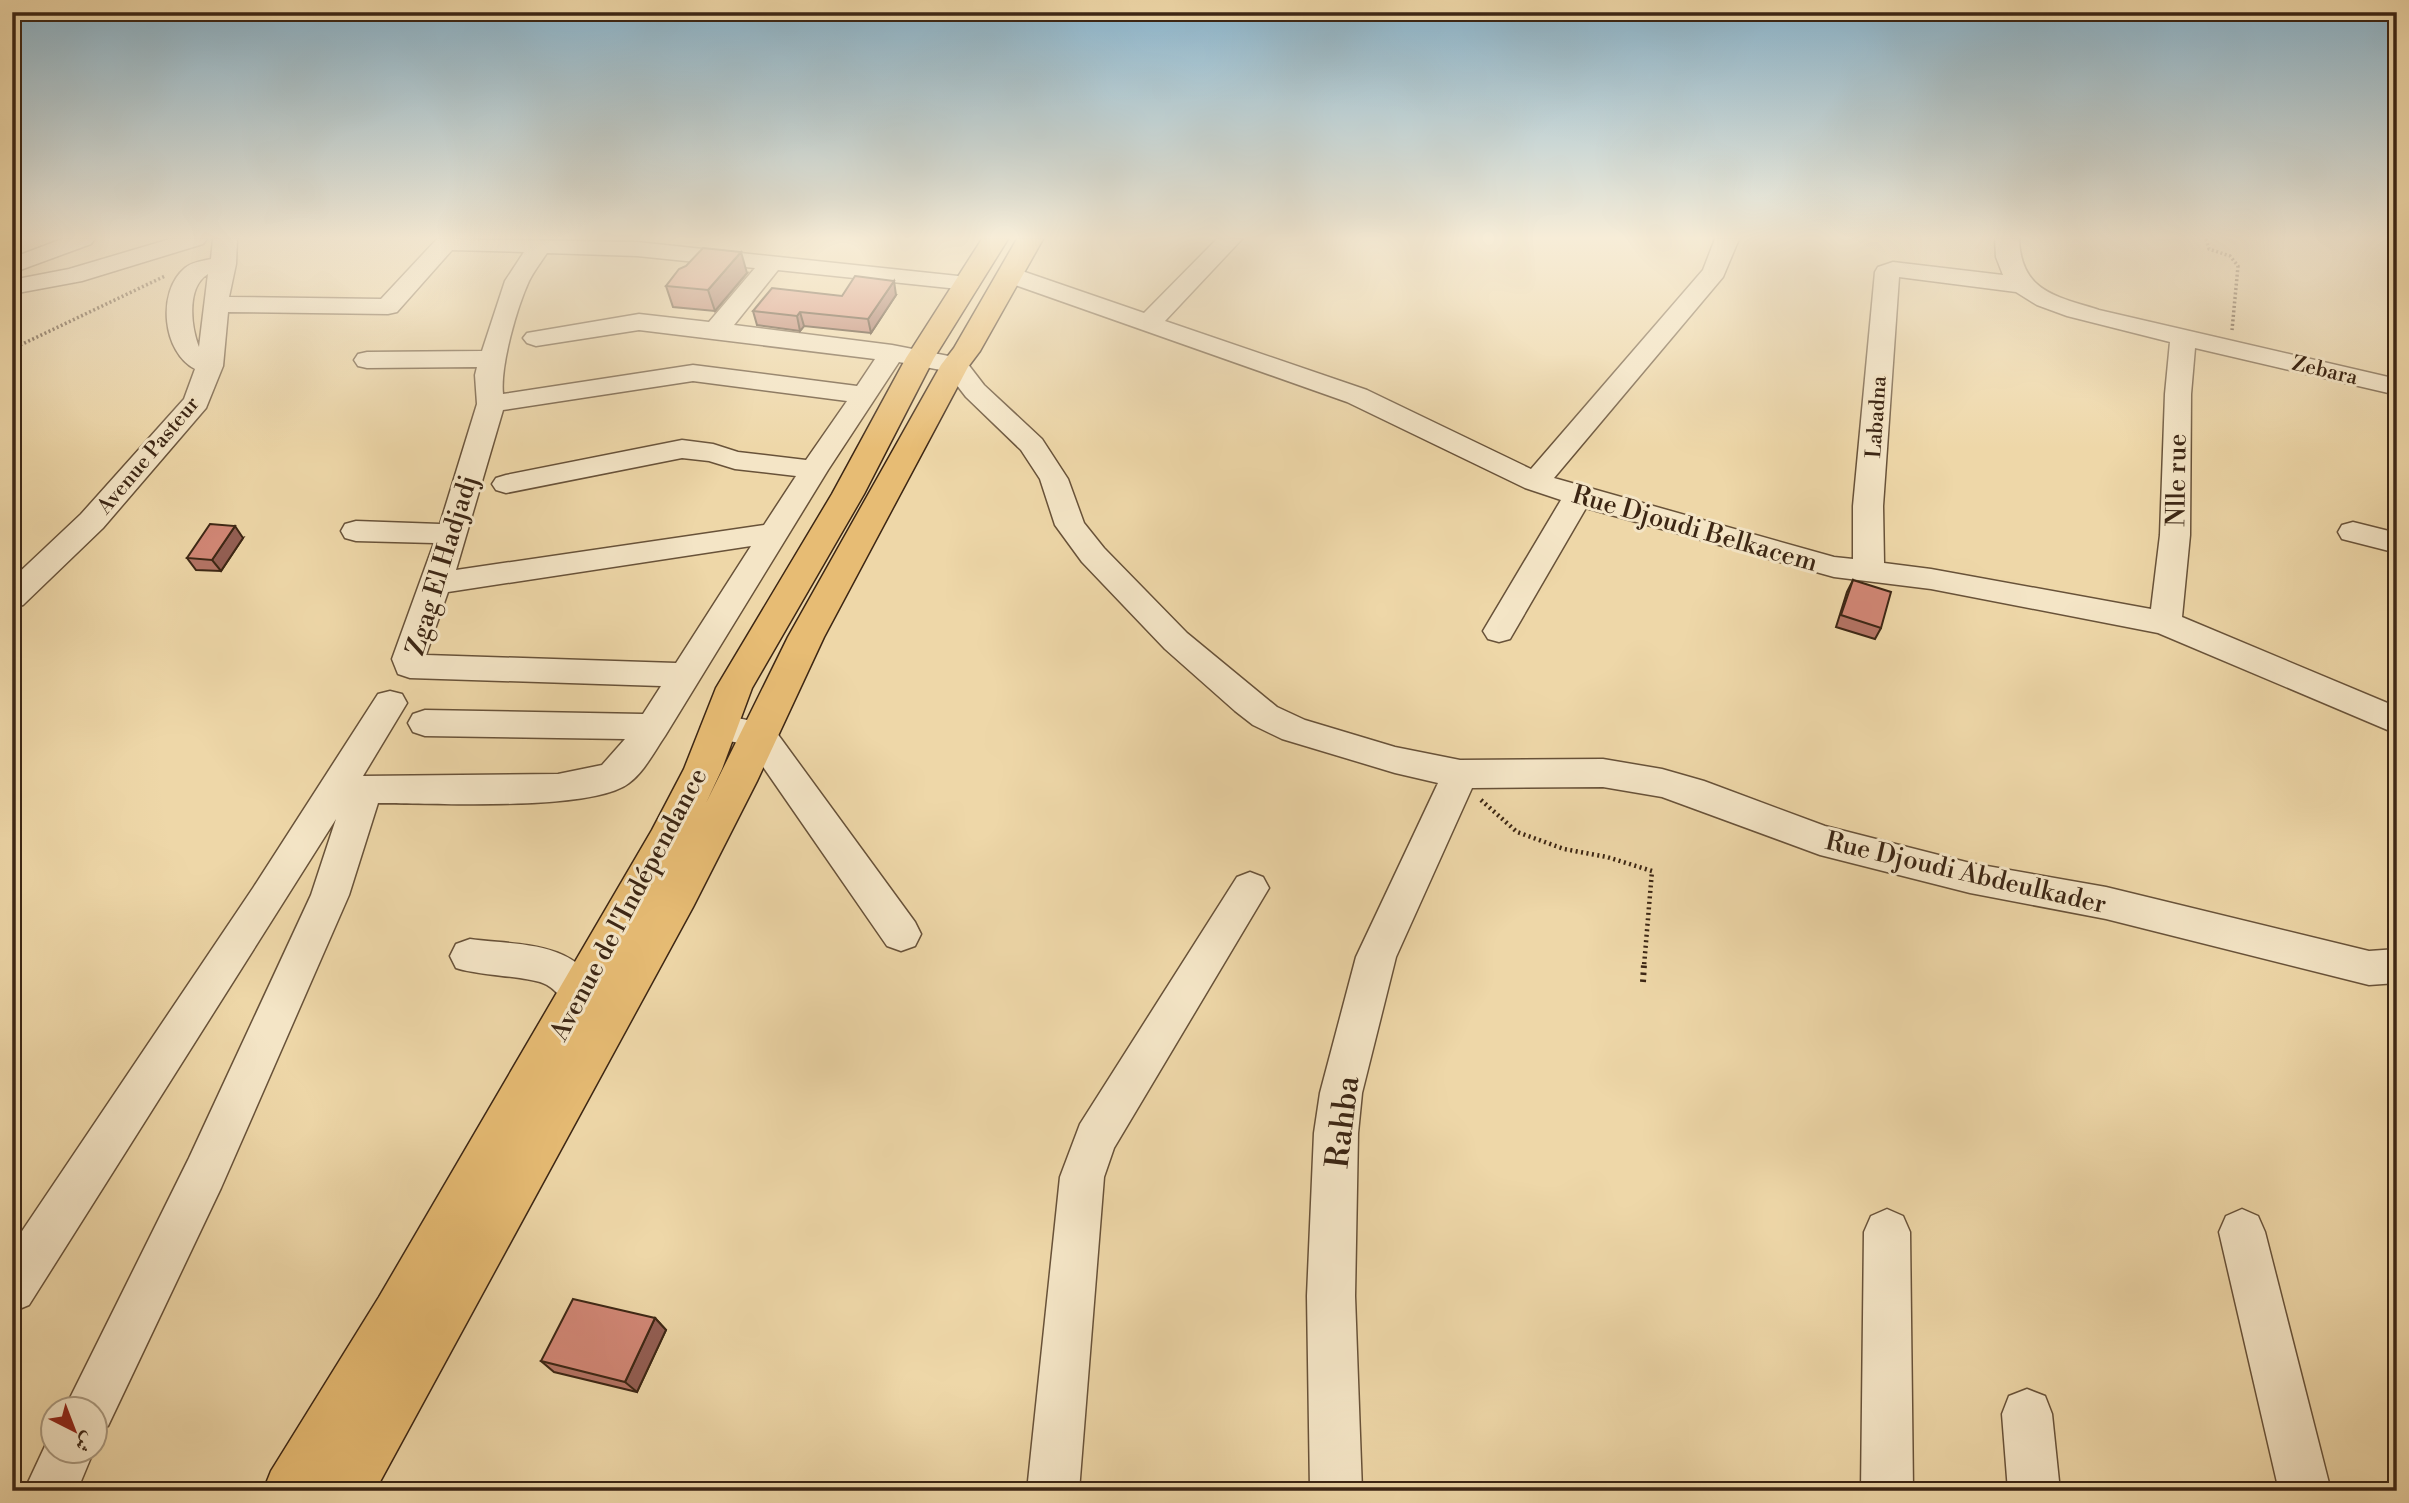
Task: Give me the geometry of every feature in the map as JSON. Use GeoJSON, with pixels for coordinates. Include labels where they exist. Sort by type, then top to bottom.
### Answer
{"type":"FeatureCollection","features":[{"type":"Feature","properties":{"kind":"main road","name":"Avenue de l'Indépendance"},"geometry":{"type":"LineString","coordinates":[[291,1491],[398,1316],[581,994],[666,842],[702,769],[734,688],[952,309]]}},
{"type":"Feature","properties":{"kind":"main road","name":"Avenue de l'Indépendance"},"geometry":{"type":"LineString","coordinates":[[922,358],[966,351],[982,309]]}},
{"type":"Feature","properties":{"kind":"main road","name":"Avenue de l'Indépendance"},"geometry":{"type":"LineString","coordinates":[[344,1491],[627,988],[725,804],[806,637],[922,358]]}},
{"type":"Feature","properties":{"kind":"street"},"geometry":{"type":"LineString","coordinates":[[181,309],[189,353],[196,360],[210,366]]}},
{"type":"Feature","properties":{"kind":"street","name":"Avenue Pasteur"},"geometry":{"type":"LineString","coordinates":[[12,597],[92,521],[196,402],[210,366],[216,309]]}},
{"type":"Feature","properties":{"kind":"street","name":"Zgag El Hadjadj"},"geometry":{"type":"LineString","coordinates":[[508,309],[488,375],[491,404],[453,534],[408,659],[410,666],[684,675]]}},
{"type":"Feature","properties":{"kind":"street"},"geometry":{"type":"LineString","coordinates":[[715,330],[734,309]]}},
{"type":"Feature","properties":{"kind":"street","name":"Rue Djoudi Belkacem"},"geometry":{"type":"LineString","coordinates":[[1118,309],[1149,323],[1357,396],[1535,482],[1578,496],[1834,567],[1931,579],[2165,623],[2397,721]]}},
{"type":"Feature","properties":{"kind":"street"},"geometry":{"type":"LineString","coordinates":[[1149,323],[1162,309]]}},
{"type":"Feature","properties":{"kind":"street"},"geometry":{"type":"LineString","coordinates":[[1535,482],[1682,309]]}},
{"type":"Feature","properties":{"kind":"street","name":"Labadna"},"geometry":{"type":"LineString","coordinates":[[1869,572],[1868,506],[1884,309]]}},
{"type":"Feature","properties":{"kind":"street","name":"Zebara"},"geometry":{"type":"LineString","coordinates":[[2071,309],[2397,387]]}},
{"type":"Feature","properties":{"kind":"street"},"geometry":{"type":"LineString","coordinates":[[536,338],[639,322],[922,358]]}},
{"type":"Feature","properties":{"kind":"street","name":"Nlle rue"},"geometry":{"type":"LineString","coordinates":[[2165,623],[2175,535],[2177,407],[2183,337]]}},
{"type":"Feature","properties":{"kind":"street"},"geometry":{"type":"LineString","coordinates":[[350,790],[558,788],[600,782],[615,775],[626,765],[653,727],[864,395],[922,358]]}},
{"type":"Feature","properties":{"kind":"street","name":"Rue Djoudi Abdeulkader"},"geometry":{"type":"LineString","coordinates":[[922,358],[975,391],[1032,445],[1054,479],[1070,525],[1093,555],[1177,641],[1265,716],[1316,738],[1395,760],[1461,774],[1545,771],[1627,776],[1691,791],[1820,841],[1970,878],[2106,903],[2369,968],[2397,966]]}},
{"type":"Feature","properties":{"kind":"street"},"geometry":{"type":"LineString","coordinates":[[366,360],[492,359]]}},
{"type":"Feature","properties":{"kind":"street"},"geometry":{"type":"LineString","coordinates":[[491,404],[693,373],[864,395]]}},
{"type":"Feature","properties":{"kind":"street"},"geometry":{"type":"LineString","coordinates":[[506,484],[682,449],[814,470]]}},
{"type":"Feature","properties":{"kind":"street"},"geometry":{"type":"LineString","coordinates":[[1499,631],[1578,496]]}},
{"type":"Feature","properties":{"kind":"street"},"geometry":{"type":"LineString","coordinates":[[356,531],[453,534]]}},
{"type":"Feature","properties":{"kind":"street"},"geometry":{"type":"LineString","coordinates":[[2353,531],[2397,543]]}},
{"type":"Feature","properties":{"kind":"street"},"geometry":{"type":"LineString","coordinates":[[436,583],[776,533]]}},
{"type":"Feature","properties":{"kind":"street"},"geometry":{"type":"LineString","coordinates":[[12,1288],[350,790],[390,703]]}},
{"type":"Feature","properties":{"kind":"street"},"geometry":{"type":"LineString","coordinates":[[425,723],[653,727]]}},
{"type":"Feature","properties":{"kind":"street"},"geometry":{"type":"LineString","coordinates":[[718,727],[759,734],[901,934]]}},
{"type":"Feature","properties":{"kind":"street","name":"Rahba"},"geometry":{"type":"LineString","coordinates":[[1336,1491],[1331,1296],[1336,1133],[1341,1093],[1376,957],[1434,827],[1461,774]]}},
{"type":"Feature","properties":{"kind":"street"},"geometry":{"type":"LineString","coordinates":[[97,1394],[205,1172],[330,895],[350,790]]}},
{"type":"Feature","properties":{"kind":"street"},"geometry":{"type":"LineString","coordinates":[[1053,1491],[1082,1177],[1095,1139],[1250,888]]}},
{"type":"Feature","properties":{"kind":"street"},"geometry":{"type":"LineString","coordinates":[[470,956],[555,968],[572,982],[581,994]]}},
{"type":"Feature","properties":{"kind":"street"},"geometry":{"type":"LineString","coordinates":[[2242,1232],[2305,1491]]}},
{"type":"Feature","properties":{"kind":"street"},"geometry":{"type":"LineString","coordinates":[[1887,1233],[1887,1491]]}},
{"type":"Feature","properties":{"kind":"street"},"geometry":{"type":"LineString","coordinates":[[2027,1414],[2034,1491]]}},
{"type":"Feature","properties":{"kind":"street"},"geometry":{"type":"LineString","coordinates":[[50,1491],[63,1464]]}},
{"type":"Feature","properties":{"kind":"path"},"geometry":{"type":"LineString","coordinates":[[12,349],[96,309]]}},
{"type":"Feature","properties":{"kind":"path"},"geometry":{"type":"LineString","coordinates":[[2232,309],[2232,349]]}},
{"type":"Feature","properties":{"kind":"path"},"geometry":{"type":"LineString","coordinates":[[1461,774],[1479,799],[1517,832],[1564,849],[1607,857],[1652,871],[1643,982]]}},
{"type":"Feature","properties":{"kind":"building"},"geometry":{"type":"Polygon","coordinates":[[[875,309],[868,319],[800,312],[797,316],[753,311],[875,309]]]}},
{"type":"Feature","properties":{"kind":"building"},"geometry":{"type":"Polygon","coordinates":[[[210,524],[235,526],[212,560],[187,558],[210,524]]]}},
{"type":"Feature","properties":{"kind":"building"},"geometry":{"type":"Polygon","coordinates":[[[1853,580],[1891,592],[1881,628],[1841,615],[1853,580]]]}},
{"type":"Feature","properties":{"kind":"building"},"geometry":{"type":"Polygon","coordinates":[[[573,1299],[655,1318],[625,1382],[541,1361],[573,1299]]]}}]}
